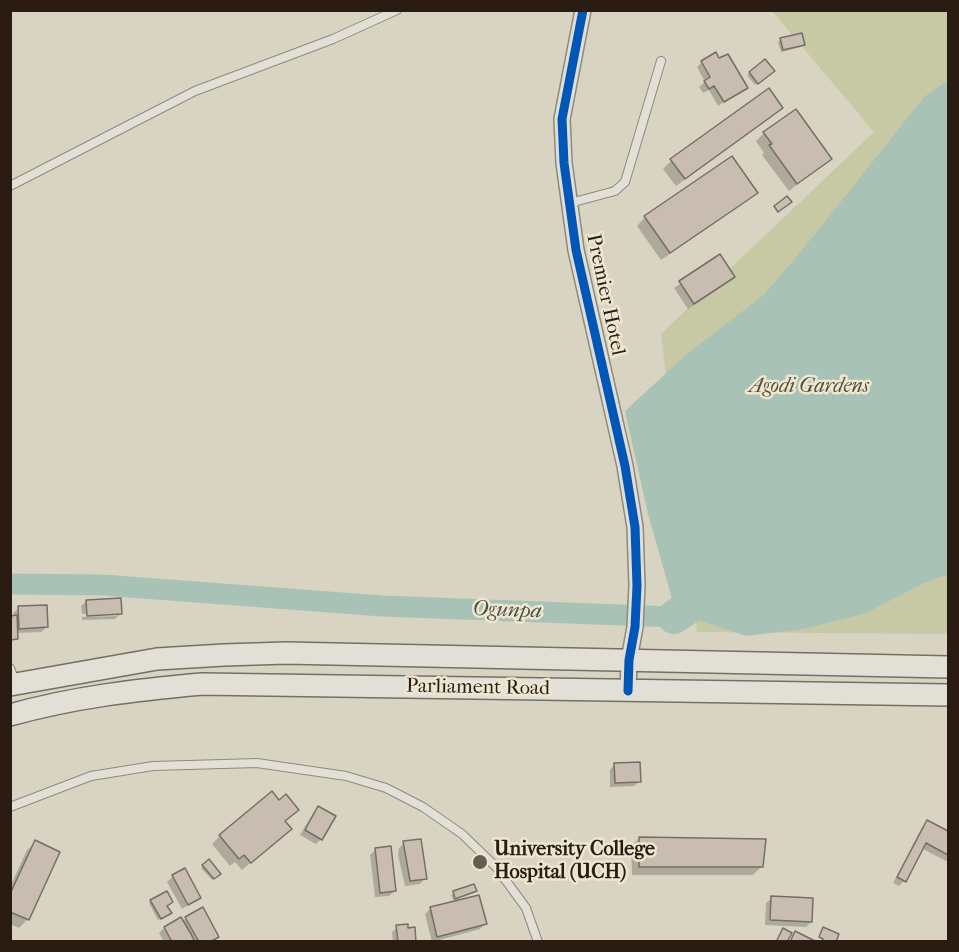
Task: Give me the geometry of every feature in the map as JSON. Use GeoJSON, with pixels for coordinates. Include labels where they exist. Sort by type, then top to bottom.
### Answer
{"type":"FeatureCollection","features":[{"type":"Feature","properties":{"kind":"main road","name":"Parliament Road"},"geometry":{"type":"LineString","coordinates":[[12,679],[157,659],[224,654],[286,653],[948,667]]}},
{"type":"Feature","properties":{"kind":"main road","name":"Parliament Road"},"geometry":{"type":"LineString","coordinates":[[10,715],[53,703],[124,691],[202,684],[948,695]]}},
{"type":"Feature","properties":{"kind":"street","name":"Premier Hotel"},"geometry":{"type":"LineString","coordinates":[[583,10],[562,120],[564,163],[576,250],[625,465],[635,527],[637,586],[628,691]]}},
{"type":"Feature","properties":{"kind":"lane"},"geometry":{"type":"LineString","coordinates":[[10,186],[195,91],[333,39],[397,10]]}},
{"type":"Feature","properties":{"kind":"lane"},"geometry":{"type":"LineString","coordinates":[[570,203],[615,191],[625,182],[661,61]]}},
{"type":"Feature","properties":{"kind":"lane"},"geometry":{"type":"LineString","coordinates":[[10,807],[91,776],[153,766],[256,763],[346,776],[386,788],[423,807],[462,834],[496,867],[526,908],[538,942]]}},
{"type":"Feature","properties":{"kind":"green space","name":"Agodi Gardens"},"geometry":{"type":"Polygon","coordinates":[[[772,11],[948,11],[948,634],[697,632],[661,334],[874,132],[772,11]]]}},
{"type":"Feature","properties":{"kind":"shaded area","name":"Agodi Gardens"},"geometry":{"type":"Polygon","coordinates":[[[948,80],[948,574],[922,584],[866,613],[803,629],[746,636],[676,613],[648,514],[625,411],[688,353],[765,294],[924,97],[948,80]]]}},
{"type":"Feature","properties":{"kind":"building"},"geometry":{"type":"Polygon","coordinates":[[[802,33],[805,45],[783,50],[780,38],[802,33]]]}},
{"type":"Feature","properties":{"kind":"building"},"geometry":{"type":"Polygon","coordinates":[[[716,52],[719,58],[728,54],[748,88],[724,102],[714,86],[709,89],[704,81],[710,77],[701,61],[716,52]]]}},
{"type":"Feature","properties":{"kind":"building"},"geometry":{"type":"Polygon","coordinates":[[[765,59],[775,71],[758,84],[749,72],[765,59]]]}},
{"type":"Feature","properties":{"kind":"building"},"geometry":{"type":"Polygon","coordinates":[[[769,88],[783,108],[685,179],[670,159],[769,88]]]}},
{"type":"Feature","properties":{"kind":"building"},"geometry":{"type":"Polygon","coordinates":[[[796,109],[832,159],[797,184],[769,145],[772,144],[763,132],[796,109]]]}},
{"type":"Feature","properties":{"kind":"building"},"geometry":{"type":"Polygon","coordinates":[[[732,156],[758,193],[670,253],[644,216],[732,156]]]}},
{"type":"Feature","properties":{"kind":"building"},"geometry":{"type":"Polygon","coordinates":[[[787,196],[792,202],[778,212],[774,206],[787,196]]]}},
{"type":"Feature","properties":{"kind":"building"},"geometry":{"type":"Polygon","coordinates":[[[720,254],[735,277],[694,304],[679,281],[720,254]]]}},
{"type":"Feature","properties":{"kind":"building"},"geometry":{"type":"Polygon","coordinates":[[[121,598],[122,614],[87,616],[86,600],[121,598]]]}},
{"type":"Feature","properties":{"kind":"building"},"geometry":{"type":"Polygon","coordinates":[[[47,605],[48,627],[19,629],[18,606],[47,605]]]}},
{"type":"Feature","properties":{"kind":"building"},"geometry":{"type":"Polygon","coordinates":[[[17,615],[18,639],[10,640],[10,616],[17,615]]]}},
{"type":"Feature","properties":{"kind":"building"},"geometry":{"type":"Polygon","coordinates":[[[640,762],[641,782],[615,783],[614,763],[640,762]]]}},
{"type":"Feature","properties":{"kind":"building"},"geometry":{"type":"Polygon","coordinates":[[[272,791],[279,800],[286,794],[299,810],[285,821],[292,829],[251,863],[244,855],[239,859],[219,835],[272,791]]]}},
{"type":"Feature","properties":{"kind":"building"},"geometry":{"type":"Polygon","coordinates":[[[318,806],[336,816],[322,840],[305,830],[318,806]]]}},
{"type":"Feature","properties":{"kind":"building"},"geometry":{"type":"Polygon","coordinates":[[[927,820],[948,831],[948,855],[926,843],[906,882],[897,877],[927,820]]]}},
{"type":"Feature","properties":{"kind":"building"},"geometry":{"type":"Polygon","coordinates":[[[639,837],[766,839],[763,867],[639,867],[639,837]]]}},
{"type":"Feature","properties":{"kind":"building"},"geometry":{"type":"Polygon","coordinates":[[[421,839],[427,879],[410,881],[403,841],[421,839]]]}},
{"type":"Feature","properties":{"kind":"building"},"geometry":{"type":"Polygon","coordinates":[[[35,840],[60,852],[29,920],[10,912],[10,894],[35,840]]]}},
{"type":"Feature","properties":{"kind":"building"},"geometry":{"type":"Polygon","coordinates":[[[391,846],[396,891],[380,893],[375,848],[391,846]]]}},
{"type":"Feature","properties":{"kind":"building"},"geometry":{"type":"Polygon","coordinates":[[[209,859],[221,874],[214,879],[202,865],[209,859]]]}},
{"type":"Feature","properties":{"kind":"building"},"geometry":{"type":"Polygon","coordinates":[[[185,868],[201,898],[188,905],[172,875],[185,868]]]}},
{"type":"Feature","properties":{"kind":"building"},"geometry":{"type":"Polygon","coordinates":[[[474,884],[477,891],[455,899],[453,891],[474,884]]]}},
{"type":"Feature","properties":{"kind":"building"},"geometry":{"type":"Polygon","coordinates":[[[167,891],[173,902],[167,906],[172,913],[161,919],[150,900],[167,891]]]}},
{"type":"Feature","properties":{"kind":"building"},"geometry":{"type":"Polygon","coordinates":[[[479,895],[487,924],[437,937],[430,907],[479,895]]]}},
{"type":"Feature","properties":{"kind":"building"},"geometry":{"type":"Polygon","coordinates":[[[771,896],[813,898],[812,922],[770,920],[771,896]]]}},
{"type":"Feature","properties":{"kind":"building"},"geometry":{"type":"Polygon","coordinates":[[[203,907],[219,937],[210,942],[199,942],[185,917],[203,907]]]}},
{"type":"Feature","properties":{"kind":"building"},"geometry":{"type":"Polygon","coordinates":[[[181,917],[195,942],[172,942],[164,927],[181,917]]]}},
{"type":"Feature","properties":{"kind":"building"},"geometry":{"type":"Polygon","coordinates":[[[408,924],[408,928],[415,927],[416,942],[398,942],[396,925],[408,924]]]}},
{"type":"Feature","properties":{"kind":"building"},"geometry":{"type":"Polygon","coordinates":[[[823,927],[839,934],[836,942],[822,942],[823,939],[819,937],[823,927]]]}},
{"type":"Feature","properties":{"kind":"building"},"geometry":{"type":"Polygon","coordinates":[[[783,928],[792,933],[787,942],[776,942],[783,928]]]}},
{"type":"Feature","properties":{"kind":"building"},"geometry":{"type":"Polygon","coordinates":[[[795,931],[817,942],[790,942],[795,931]]]}},
{"type":"Feature","properties":{"kind":"waterway","name":"Ogunpa"},"geometry":{"type":"LineString","coordinates":[[10,584],[103,585],[382,606],[674,617]]}},
{"type":"Feature","properties":{"kind":"waterway","name":"Ogunpa"},"geometry":{"type":"LineString","coordinates":[[674,617],[717,588]]}},
{"type":"Feature","properties":{"kind":"cycle path"},"geometry":{"type":"LineString","coordinates":[[583,10],[562,119],[564,163],[576,250],[625,466],[635,527],[637,586],[628,691]]}},
{"type":"Feature","properties":{"kind":"place","name":"University College Hospital (UCH)"},"geometry":{"type":"Point","coordinates":[480,862]}}]}
